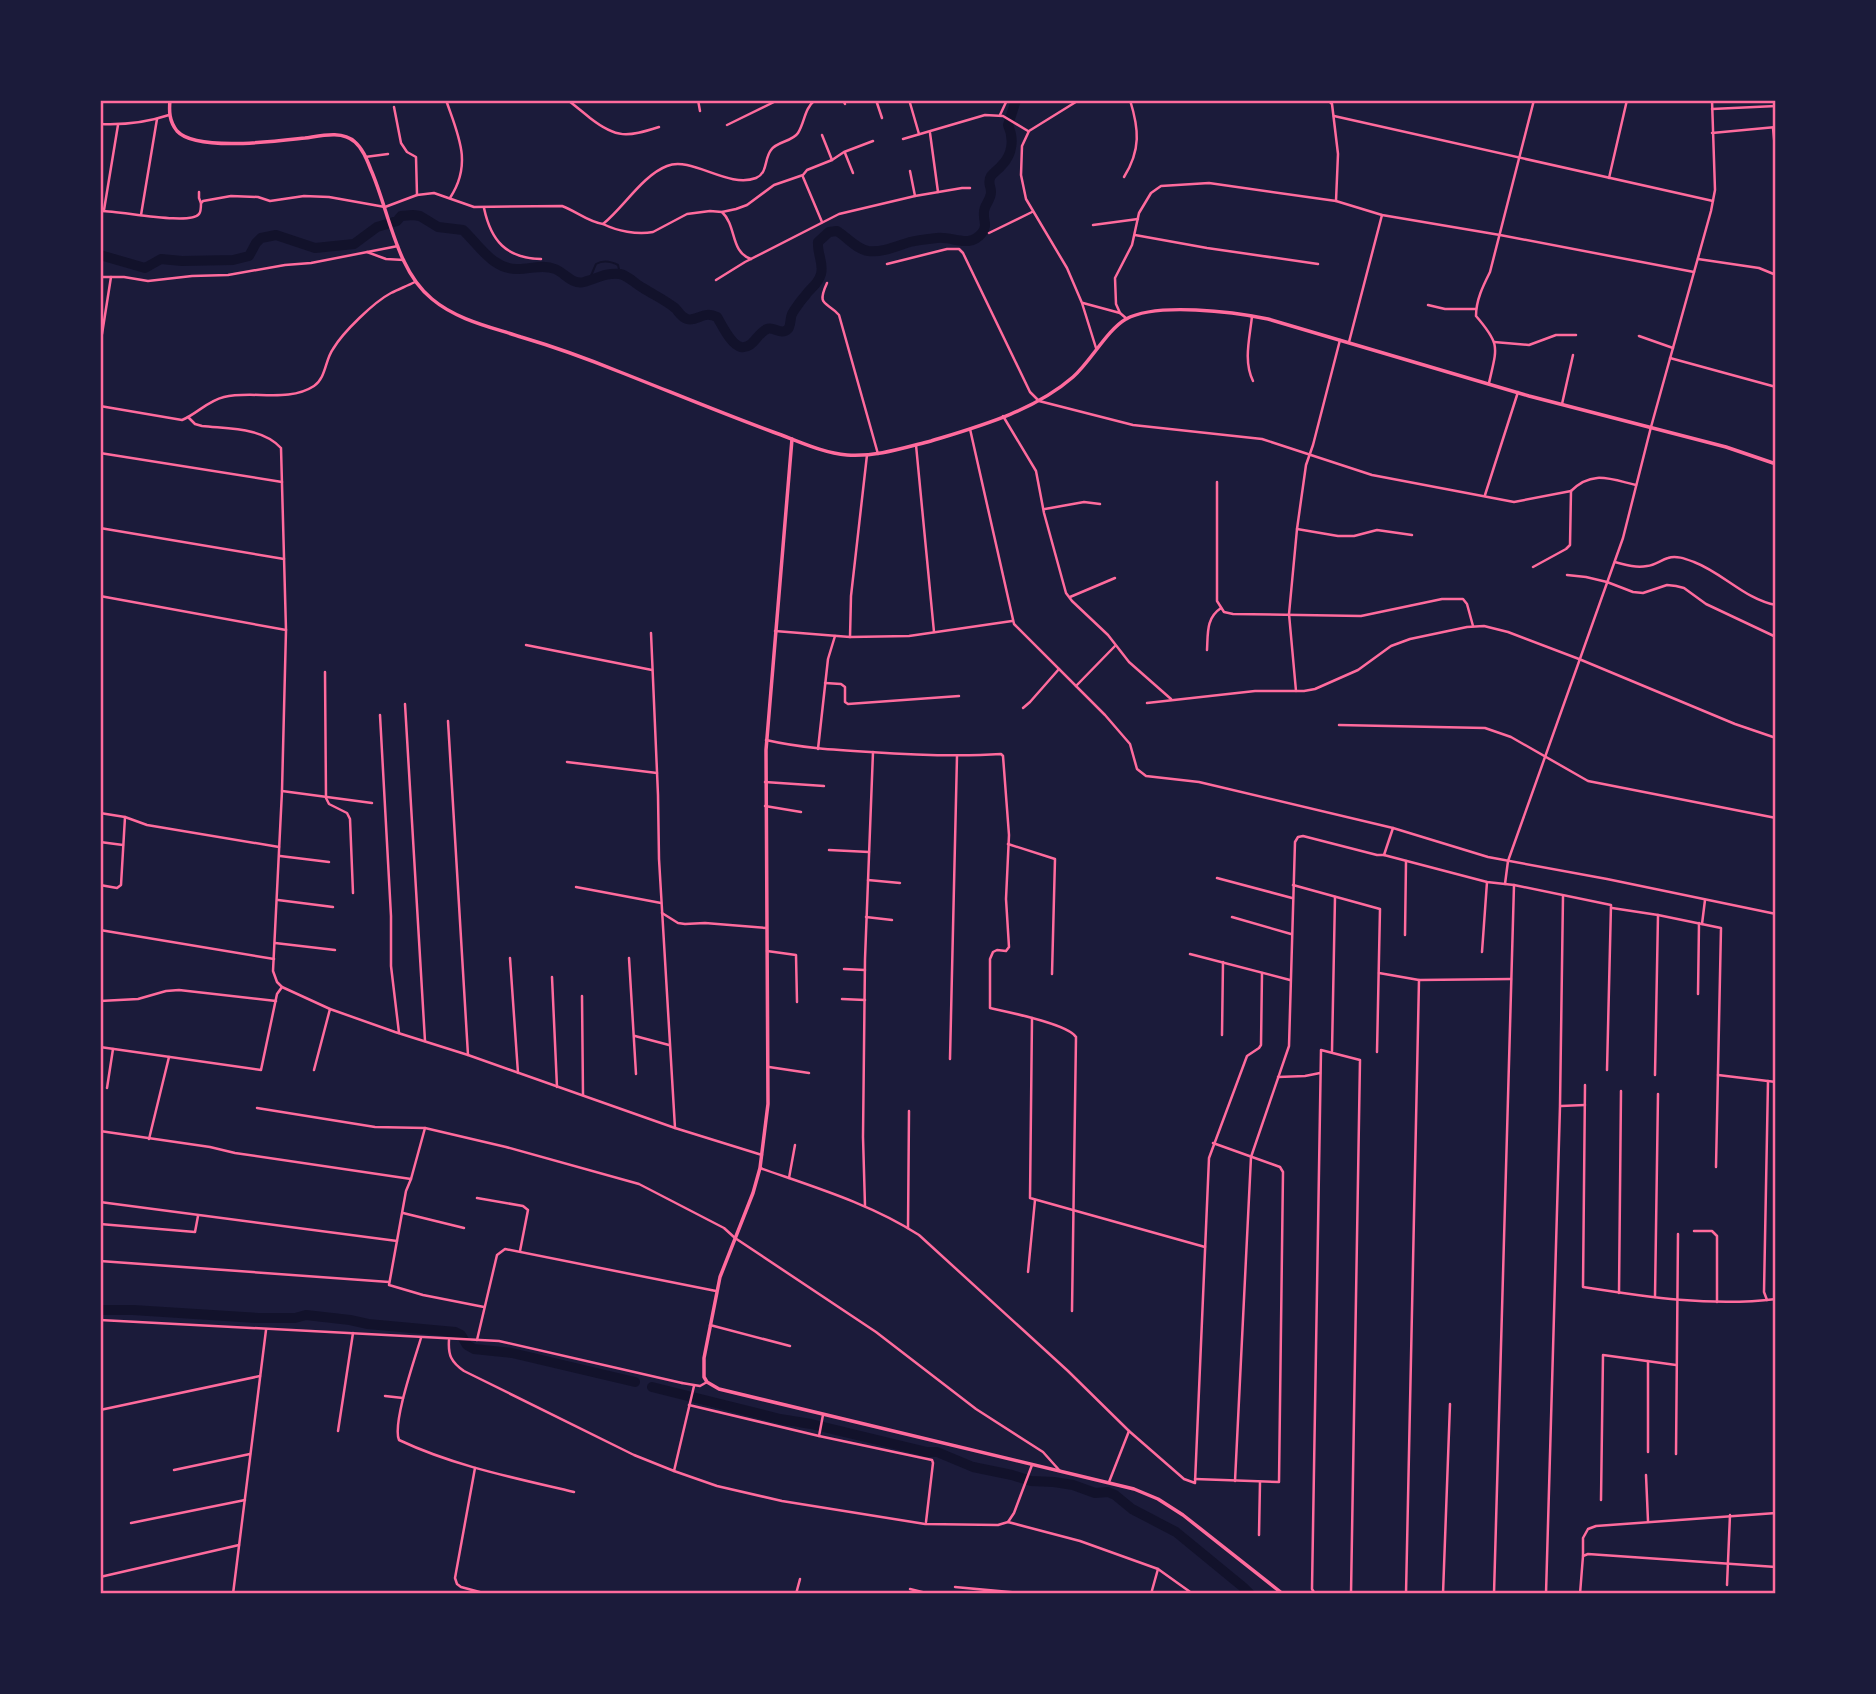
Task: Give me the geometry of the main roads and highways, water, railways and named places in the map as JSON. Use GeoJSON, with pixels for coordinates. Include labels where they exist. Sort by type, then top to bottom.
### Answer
{"type":"FeatureCollection","features":[{"type":"Feature","properties":{"kind":"main road"},"geometry":{"type":"LineString","coordinates":[[170,100],[169,115],[177,130],[192,140],[232,143],[334,135],[350,138],[365,157],[398,246],[415,282],[435,302],[462,317],[569,352],[702,406],[837,454],[878,454],[970,429],[1039,401],[1077,374],[1126,319],[1159,312],[1214,310],[1252,316],[1349,342],[1518,392],[1726,447],[1776,464]]}},
{"type":"Feature","properties":{"kind":"main road"},"geometry":{"type":"LineString","coordinates":[[792,439],[766,740],[768,1104],[760,1168],[716,1291],[704,1377],[719,1389],[823,1417],[1134,1489],[1170,1506],[1283,1594]]}},
{"type":"Feature","properties":{"kind":"waterway"},"geometry":{"type":"LineString","coordinates":[[100,255],[145,268],[161,259],[233,260],[249,256],[261,238],[276,235],[315,248],[354,244],[377,227],[397,221],[401,216],[413,215],[420,216],[438,227],[463,230],[487,256],[509,268],[550,268],[580,282],[610,274],[623,275],[671,305],[685,318],[708,315],[717,317],[734,343],[745,347],[767,329],[783,332],[788,329],[793,312],[820,278],[822,266],[818,242],[829,232],[837,231],[868,251],[884,250],[923,240],[943,238],[966,241],[977,238],[985,228],[984,209],[990,198],[990,178],[1006,161],[1010,151],[1012,140],[1008,125],[1016,100]]}},
{"type":"Feature","properties":{"kind":"waterway"},"geometry":{"type":"LineString","coordinates":[[590,278],[596,264],[604,262],[618,265],[620,274]]}},
{"type":"Feature","properties":{"kind":"waterway"},"geometry":{"type":"LineString","coordinates":[[100,1310],[258,1318],[295,1318],[306,1315],[455,1332],[474,1349],[512,1353],[635,1382]]}},
{"type":"Feature","properties":{"kind":"waterway"},"geometry":{"type":"LineString","coordinates":[[652,1387],[780,1419],[937,1452],[973,1467],[1031,1481],[1073,1485],[1095,1493],[1108,1492],[1132,1509],[1176,1532],[1250,1594]]}}]}
